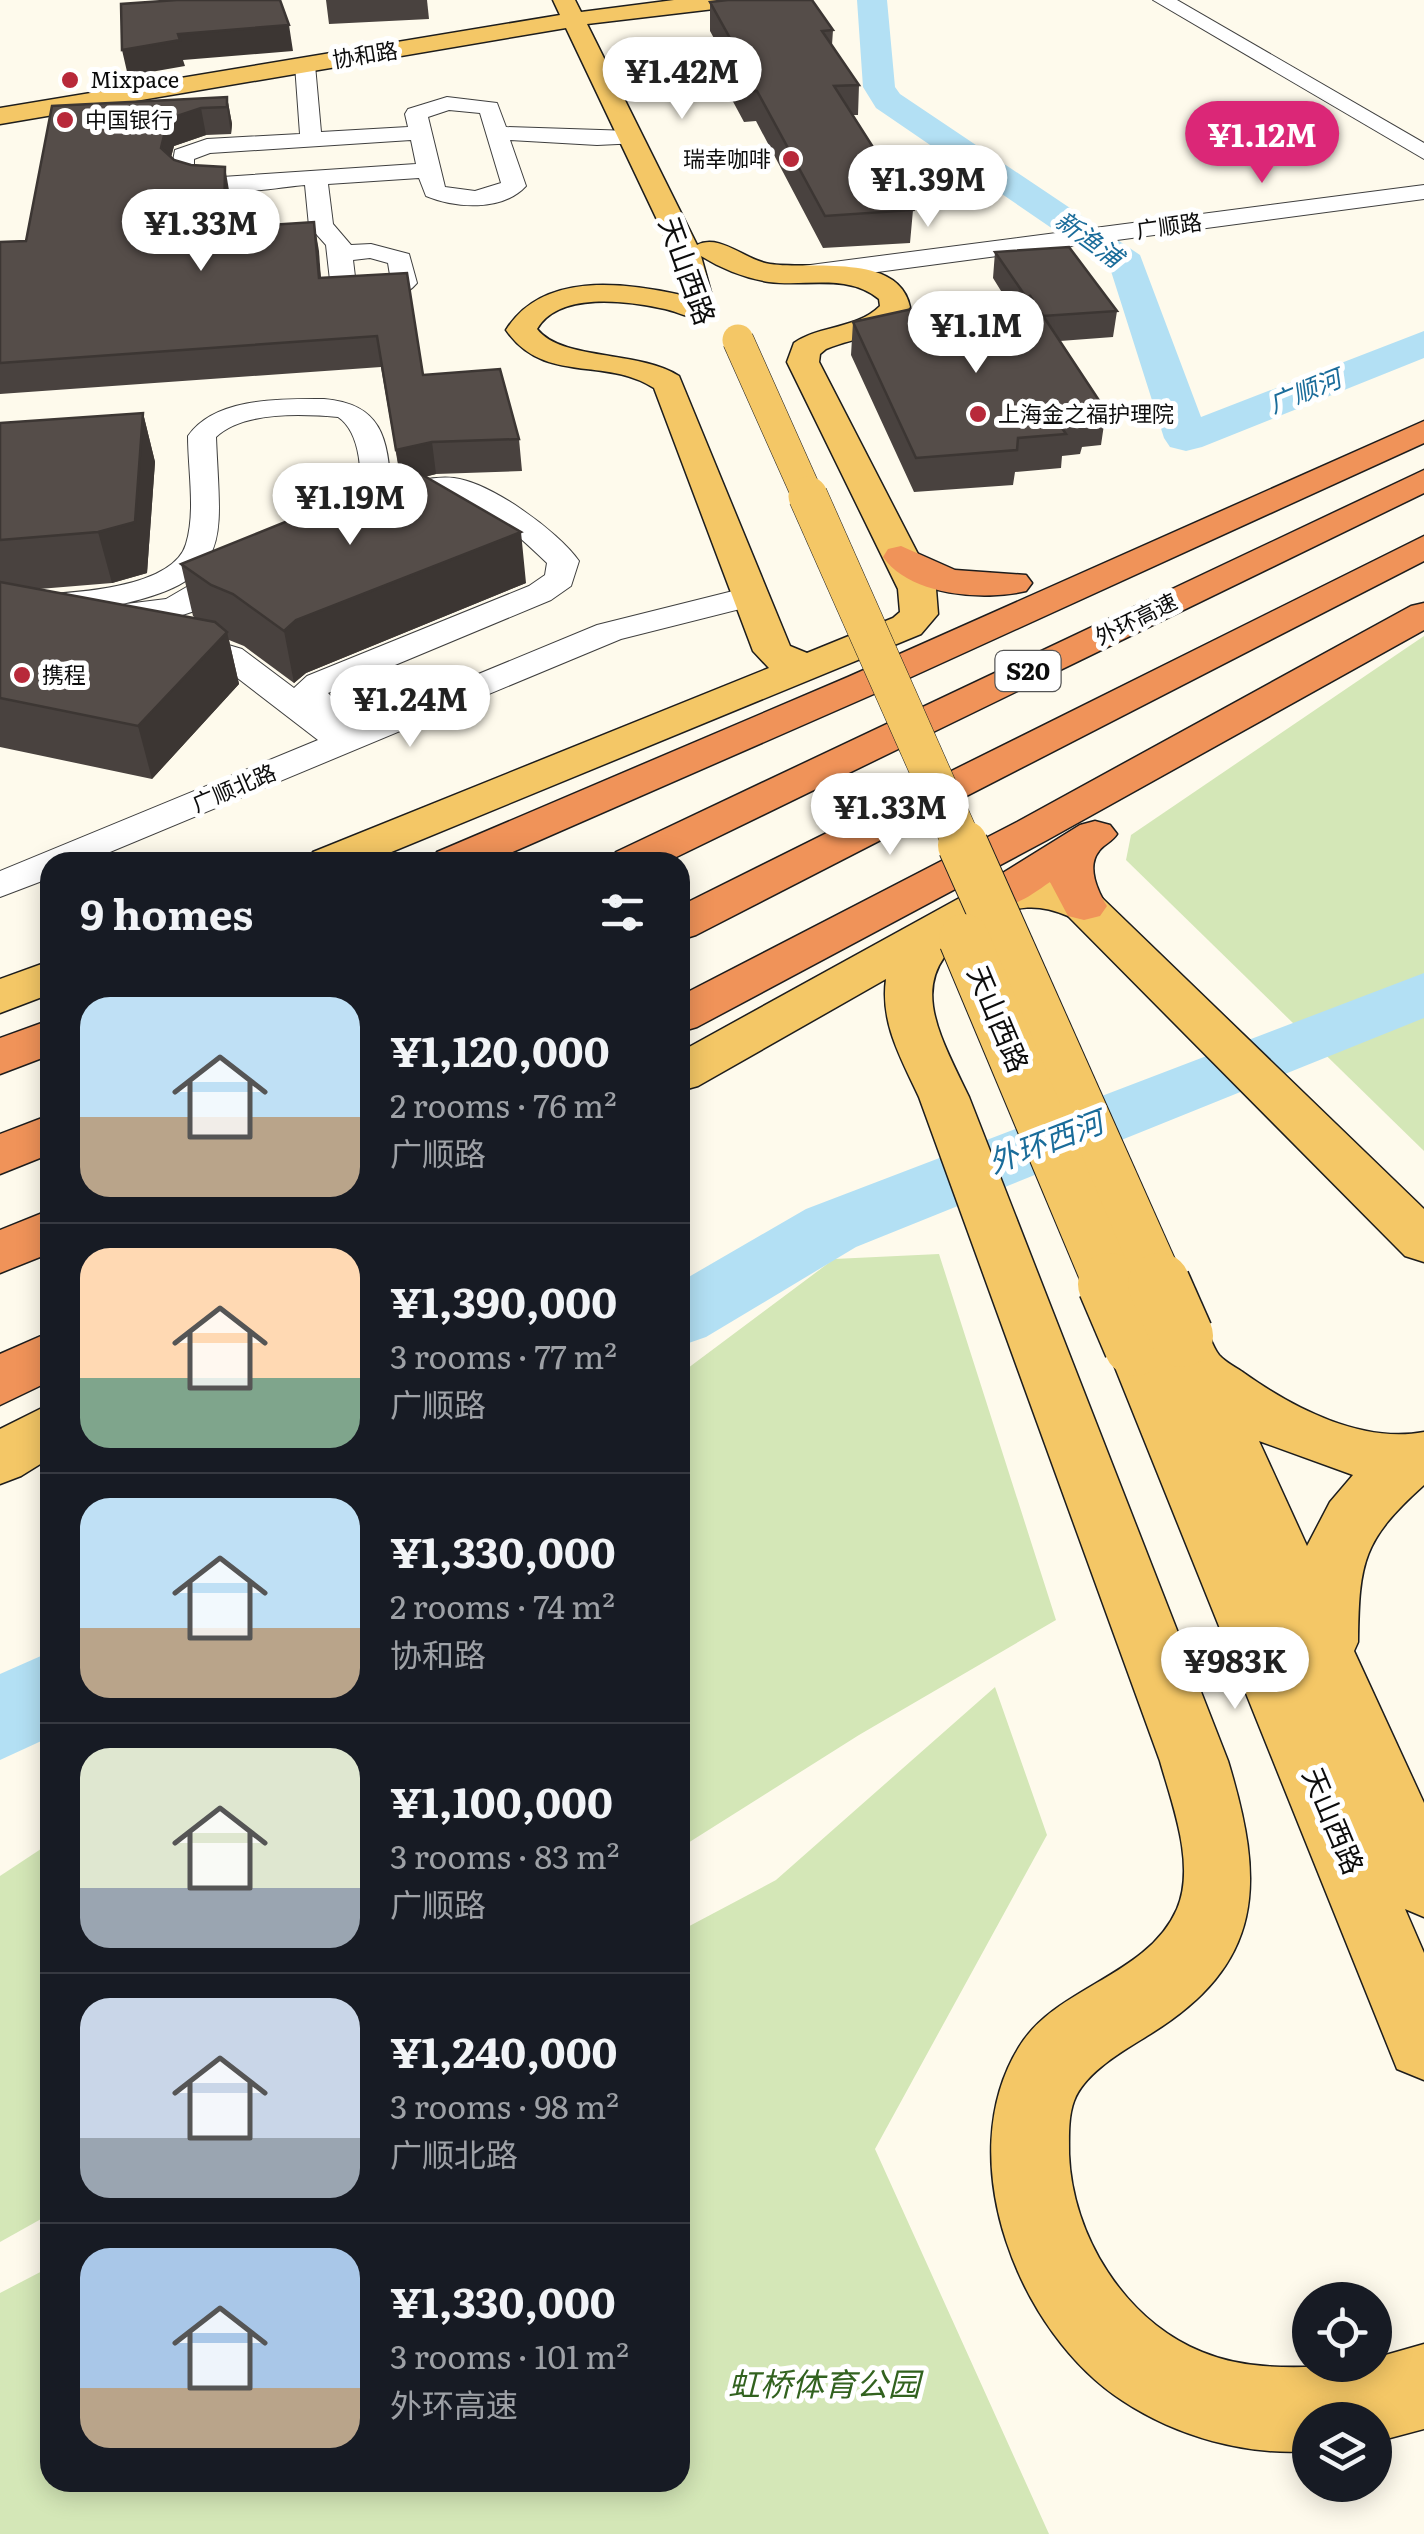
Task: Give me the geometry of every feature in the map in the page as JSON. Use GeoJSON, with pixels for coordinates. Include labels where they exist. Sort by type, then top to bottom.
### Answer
{"type":"FeatureCollection","features":[{"type":"Feature","properties":{"kind":"highway"},"geometry":{"type":"LineString","coordinates":[[907,626],[1258,483],[1419,433]]}},
{"type":"Feature","properties":{"kind":"highway"},"geometry":{"type":"LineString","coordinates":[[476,852],[862,685],[1419,433]]}},
{"type":"Feature","properties":{"kind":"highway","name":"外环高速"},"geometry":{"type":"LineString","coordinates":[[653,852],[1424,480]]}},
{"type":"Feature","properties":{"kind":"highway","name":"S20"},"geometry":{"type":"LineString","coordinates":[[690,919],[1424,547]]}},
{"type":"Feature","properties":{"kind":"highway"},"geometry":{"type":"LineString","coordinates":[[901,557],[950,580],[977,585],[1012,584]]}},
{"type":"Feature","properties":{"kind":"highway"},"geometry":{"type":"LineString","coordinates":[[690,1011],[1032,831],[1424,614]]}},
{"type":"Feature","properties":{"kind":"highway"},"geometry":{"type":"LineString","coordinates":[[1001,894],[1079,845],[1319,673]]}},
{"type":"Feature","properties":{"kind":"highway"},"geometry":{"type":"LineString","coordinates":[[1079,845],[1069,866],[1073,887],[1084,906]]}},
{"type":"Feature","properties":{"kind":"highway"},"geometry":{"type":"LineString","coordinates":[[0,1057],[40,1040]]}},
{"type":"Feature","properties":{"kind":"highway"},"geometry":{"type":"LineString","coordinates":[[0,1156],[40,1138]]}},
{"type":"Feature","properties":{"kind":"highway"},"geometry":{"type":"LineString","coordinates":[[0,1253],[40,1235]]}},
{"type":"Feature","properties":{"kind":"highway"},"geometry":{"type":"LineString","coordinates":[[0,1382],[40,1360]]}},
{"type":"Feature","properties":{"kind":"main road","name":"协和路"},"geometry":{"type":"LineString","coordinates":[[0,116],[304,65],[568,10],[603,16],[731,0]]}},
{"type":"Feature","properties":{"kind":"main road","name":"天山西路"},"geometry":{"type":"LineString","coordinates":[[568,10],[631,138],[697,251]]}},
{"type":"Feature","properties":{"kind":"main road","name":"天山西路"},"geometry":{"type":"LineString","coordinates":[[643,104],[723,317],[1172,1350],[1326,1654],[1424,1882]]}},
{"type":"Feature","properties":{"kind":"main road"},"geometry":{"type":"LineString","coordinates":[[353,852],[814,664],[907,626],[922,606],[802,357],[806,348],[822,338],[886,319],[895,309],[894,298],[881,286],[862,278],[756,270],[697,251],[664,281],[627,294],[545,305],[526,317],[522,334],[551,353],[638,365],[668,383],[773,650],[787,663],[814,664]]}},
{"type":"Feature","properties":{"kind":"main road"},"geometry":{"type":"LineString","coordinates":[[627,294],[668,298],[723,317],[753,288],[795,275]]}},
{"type":"Feature","properties":{"kind":"main road"},"geometry":{"type":"LineString","coordinates":[[750,690],[768,672],[773,650]]}},
{"type":"Feature","properties":{"kind":"main road"},"geometry":{"type":"LineString","coordinates":[[690,1069],[1001,894],[1028,890],[1058,895],[1084,906],[1424,1242]]}},
{"type":"Feature","properties":{"kind":"main road"},"geometry":{"type":"LineString","coordinates":[[943,926],[921,952],[910,974],[906,999],[911,1027],[944,1097],[1194,1761],[1210,1818],[1219,1875],[1210,1920],[1192,1957],[1157,1990],[1077,2038],[1047,2071],[1033,2108],[1029,2151],[1033,2191],[1046,2236],[1067,2282],[1100,2326],[1134,2360],[1178,2388],[1225,2402],[1280,2410],[1402,2407]]}},
{"type":"Feature","properties":{"kind":"main road"},"geometry":{"type":"LineString","coordinates":[[0,996],[40,980]]}},
{"type":"Feature","properties":{"kind":"main road"},"geometry":{"type":"LineString","coordinates":[[794,1012],[838,1007],[876,1011],[911,1027]]}},
{"type":"Feature","properties":{"kind":"main road","name":"天山西路"},"geometry":{"type":"LineString","coordinates":[[1172,1350],[1424,2042]]}},
{"type":"Feature","properties":{"kind":"main road"},"geometry":{"type":"LineString","coordinates":[[1172,1350],[1240,1403],[1288,1432],[1338,1449],[1417,1459]]}},
{"type":"Feature","properties":{"kind":"main road"},"geometry":{"type":"LineString","coordinates":[[0,1459],[40,1434]]}},
{"type":"Feature","properties":{"kind":"main road"},"geometry":{"type":"LineString","coordinates":[[1326,1654],[1326,1581],[1343,1532],[1364,1500],[1417,1459]]}},
{"type":"Feature","properties":{"kind":"street"},"geometry":{"type":"LineString","coordinates":[[1162,0],[1424,152]]}},
{"type":"Feature","properties":{"kind":"street"},"geometry":{"type":"LineString","coordinates":[[304,65],[311,140]]}},
{"type":"Feature","properties":{"kind":"street"},"geometry":{"type":"LineString","coordinates":[[459,103],[489,108],[498,134],[514,186],[486,197],[448,198],[434,191],[416,114],[423,108],[459,103]]}},
{"type":"Feature","properties":{"kind":"street"},"geometry":{"type":"LineString","coordinates":[[420,132],[191,149],[184,155],[182,177],[205,185],[429,170]]}},
{"type":"Feature","properties":{"kind":"street"},"geometry":{"type":"LineString","coordinates":[[498,134],[557,133],[589,141]]}},
{"type":"Feature","properties":{"kind":"street"},"geometry":{"type":"LineString","coordinates":[[394,134],[403,172]]}},
{"type":"Feature","properties":{"kind":"street"},"geometry":{"type":"LineString","coordinates":[[506,160],[550,156],[589,141],[631,138]]}},
{"type":"Feature","properties":{"kind":"street"},"geometry":{"type":"LineString","coordinates":[[316,178],[321,226],[338,243],[340,254]]}},
{"type":"Feature","properties":{"kind":"street","name":"广顺路"},"geometry":{"type":"LineString","coordinates":[[795,275],[1424,192]]}},
{"type":"Feature","properties":{"kind":"street"},"geometry":{"type":"LineString","coordinates":[[0,607],[110,596],[152,586],[187,569],[202,548],[202,436],[215,422],[243,415],[321,408],[350,412],[365,425],[378,500],[372,514]]}},
{"type":"Feature","properties":{"kind":"street"},"geometry":{"type":"LineString","coordinates":[[316,538],[372,514],[393,499],[416,492],[460,488],[549,544],[563,561],[560,579],[540,593],[310,690],[312,698],[338,719],[348,740]]}},
{"type":"Feature","properties":{"kind":"street"},"geometry":{"type":"LineString","coordinates":[[0,618],[170,611],[195,602],[263,558]]}},
{"type":"Feature","properties":{"kind":"street","name":"广顺北路"},"geometry":{"type":"LineString","coordinates":[[78,852],[609,632],[752,596]]}},
{"type":"Feature","properties":{"kind":"street"},"geometry":{"type":"LineString","coordinates":[[61,615],[206,646],[230,656],[319,726],[348,740]]}},
{"type":"Feature","properties":{"kind":"street","name":"广顺北路"},"geometry":{"type":"LineString","coordinates":[[0,885],[40,868]]}},
{"type":"Feature","properties":{"kind":"green space"},"geometry":{"type":"Polygon","coordinates":[[[1424,636],[1424,1151],[1126,860],[1131,835],[1424,636]]]}},
{"type":"Feature","properties":{"kind":"green space"},"geometry":{"type":"Polygon","coordinates":[[[939,1254],[1056,1620],[859,1735],[690,1842],[690,1367],[834,1259],[939,1254]]]}},
{"type":"Feature","properties":{"kind":"green space","name":"虹桥体育公园"},"geometry":{"type":"Polygon","coordinates":[[[995,1687],[1047,1835],[875,2149],[1049,2534],[0,2534],[0,2293],[40,2272],[40,2492],[690,2492],[690,1926],[776,1880],[995,1687]]]}},
{"type":"Feature","properties":{"kind":"green space"},"geometry":{"type":"Polygon","coordinates":[[[40,1850],[40,2220],[0,2242],[0,1876],[40,1850]]]}},
{"type":"Feature","properties":{"kind":"building"},"geometry":{"type":"Polygon","coordinates":[[[280,0],[289,25],[178,34],[180,40],[122,50],[121,4],[280,0]]]}},
{"type":"Feature","properties":{"kind":"building"},"geometry":{"type":"Polygon","coordinates":[[[812,0],[833,30],[822,31],[859,85],[834,86],[913,210],[825,216],[757,91],[745,92],[716,41],[731,40],[710,2],[812,0]]]}},
{"type":"Feature","properties":{"kind":"building"},"geometry":{"type":"Polygon","coordinates":[[[227,97],[227,107],[201,108],[168,119],[161,148],[174,160],[225,167],[224,228],[314,222],[319,278],[407,273],[423,375],[500,369],[519,439],[432,442],[396,450],[377,336],[0,363],[0,242],[26,241],[52,106],[227,97]]]}},
{"type":"Feature","properties":{"kind":"building"},"geometry":{"type":"Polygon","coordinates":[[[1069,247],[1117,311],[1043,316],[995,252],[1069,247]]]}},
{"type":"Feature","properties":{"kind":"building"},"geometry":{"type":"Polygon","coordinates":[[[1030,296],[1106,411],[1081,413],[1086,420],[1058,422],[1066,434],[1018,438],[1017,450],[916,458],[853,322],[912,309],[1030,296]]]}},
{"type":"Feature","properties":{"kind":"building"},"geometry":{"type":"Polygon","coordinates":[[[143,413],[135,522],[98,532],[0,540],[0,423],[143,413]]]}},
{"type":"Feature","properties":{"kind":"building"},"geometry":{"type":"Polygon","coordinates":[[[414,470],[521,532],[296,620],[284,631],[233,594],[211,585],[181,564],[414,470]]]}},
{"type":"Feature","properties":{"kind":"building"},"geometry":{"type":"Polygon","coordinates":[[[0,582],[215,622],[227,632],[138,726],[0,698],[0,582]]]}},
{"type":"Feature","properties":{"kind":"waterway","name":"新渔浦"},"geometry":{"type":"LineString","coordinates":[[872,0],[879,87],[888,101],[1127,263],[1186,438],[1424,343]]}},
{"type":"Feature","properties":{"kind":"waterway","name":"外环西河"},"geometry":{"type":"LineString","coordinates":[[690,1311],[831,1228],[1424,994]]}},
{"type":"Feature","properties":{"kind":"waterway","name":"外环西河"},"geometry":{"type":"LineString","coordinates":[[0,1720],[40,1697]]}},
{"type":"Feature","properties":{"kind":"place","name":"Mixpace"},"geometry":{"type":"Point","coordinates":[70,80]}},
{"type":"Feature","properties":{"kind":"place","name":"中国银行"},"geometry":{"type":"Point","coordinates":[65,120]}},
{"type":"Feature","properties":{"kind":"place","name":"瑞幸咖啡"},"geometry":{"type":"Point","coordinates":[791,159]}},
{"type":"Feature","properties":{"kind":"place","name":"上海金之福护理院"},"geometry":{"type":"Point","coordinates":[978,414]}},
{"type":"Feature","properties":{"kind":"place","name":"携程"},"geometry":{"type":"Point","coordinates":[22,675]}},
{"type":"Feature","properties":{"kind":"water label","name":"广顺河"},"geometry":{"type":"Point","coordinates":[1305,391]}}]}
